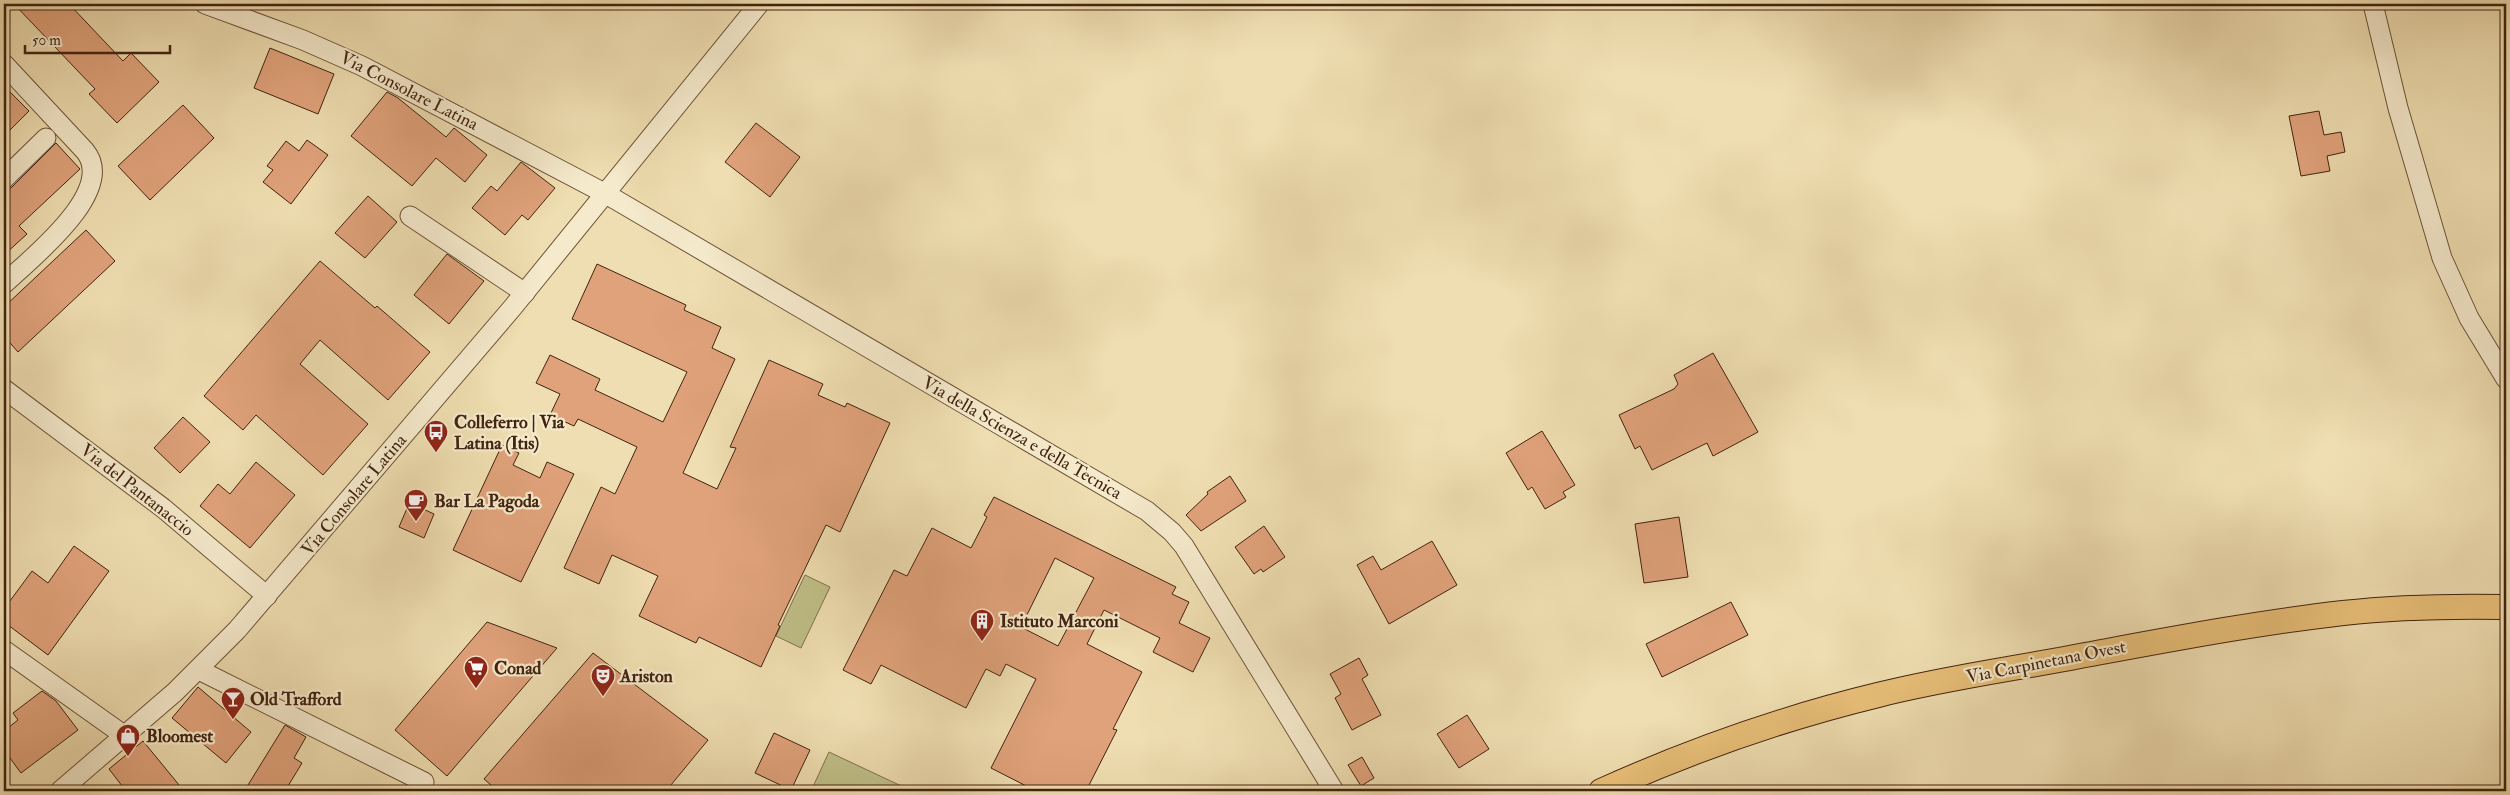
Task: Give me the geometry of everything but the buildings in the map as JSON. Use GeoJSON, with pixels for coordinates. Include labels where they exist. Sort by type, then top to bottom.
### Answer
{"type":"FeatureCollection","features":[{"type":"Feature","properties":{"kind":"main road","name":"Via Carpinetana Ovest"},"geometry":{"type":"LineString","coordinates":[[1601,791],[1660,765],[1736,737],[1814,712],[1912,688],[2183,637],[2315,617],[2415,608],[2506,607]]}},
{"type":"Feature","properties":{"kind":"street","name":"Via Consolare Latina"},"geometry":{"type":"LineString","coordinates":[[205,4],[303,40],[362,66],[606,194]]}},
{"type":"Feature","properties":{"kind":"street","name":"Via Consolare Latina"},"geometry":{"type":"LineString","coordinates":[[69,789],[199,670],[267,596],[519,300],[759,4]]}},
{"type":"Feature","properties":{"kind":"street"},"geometry":{"type":"LineString","coordinates":[[2373,4],[2400,115],[2439,250],[2463,306],[2506,379]]}},
{"type":"Feature","properties":{"kind":"street"},"geometry":{"type":"LineString","coordinates":[[4,64],[92,159],[94,167],[88,187],[76,211],[66,225],[4,284]]}},
{"type":"Feature","properties":{"kind":"street"},"geometry":{"type":"LineString","coordinates":[[4,180],[46,138]]}},
{"type":"Feature","properties":{"kind":"street","name":"Via della Scienza e della Tecnica"},"geometry":{"type":"LineString","coordinates":[[606,194],[1146,511],[1178,538],[1334,791]]}},
{"type":"Feature","properties":{"kind":"street"},"geometry":{"type":"LineString","coordinates":[[410,216],[519,300]]}},
{"type":"Feature","properties":{"kind":"street","name":"Via del Pantanaccio"},"geometry":{"type":"LineString","coordinates":[[4,388],[163,508],[267,596]]}},
{"type":"Feature","properties":{"kind":"street"},"geometry":{"type":"LineString","coordinates":[[4,650],[125,736]]}},
{"type":"Feature","properties":{"kind":"street"},"geometry":{"type":"LineString","coordinates":[[199,670],[424,782]]}},
{"type":"Feature","properties":{"kind":"shaded area"},"geometry":{"type":"Polygon","coordinates":[[[805,575],[830,587],[801,648],[776,636],[805,575]]]}},
{"type":"Feature","properties":{"kind":"shaded area"},"geometry":{"type":"Polygon","coordinates":[[[829,752],[912,791],[811,791],[829,752]]]}},
{"type":"Feature","properties":{"kind":"place","name":"Colleferro | Via Latina (Itis)"},"geometry":{"type":"Point","coordinates":[436,453]}},
{"type":"Feature","properties":{"kind":"place","name":"Bar La Pagoda"},"geometry":{"type":"Point","coordinates":[416,522]}},
{"type":"Feature","properties":{"kind":"place","name":"Istituto Marconi"},"geometry":{"type":"Point","coordinates":[982,642]}},
{"type":"Feature","properties":{"kind":"place","name":"Conad"},"geometry":{"type":"Point","coordinates":[476,689]}},
{"type":"Feature","properties":{"kind":"place","name":"Ariston"},"geometry":{"type":"Point","coordinates":[603,697]}},
{"type":"Feature","properties":{"kind":"place","name":"Old Trafford"},"geometry":{"type":"Point","coordinates":[233,720]}},
{"type":"Feature","properties":{"kind":"place","name":"Bloomest"},"geometry":{"type":"Point","coordinates":[128,757]}}]}
